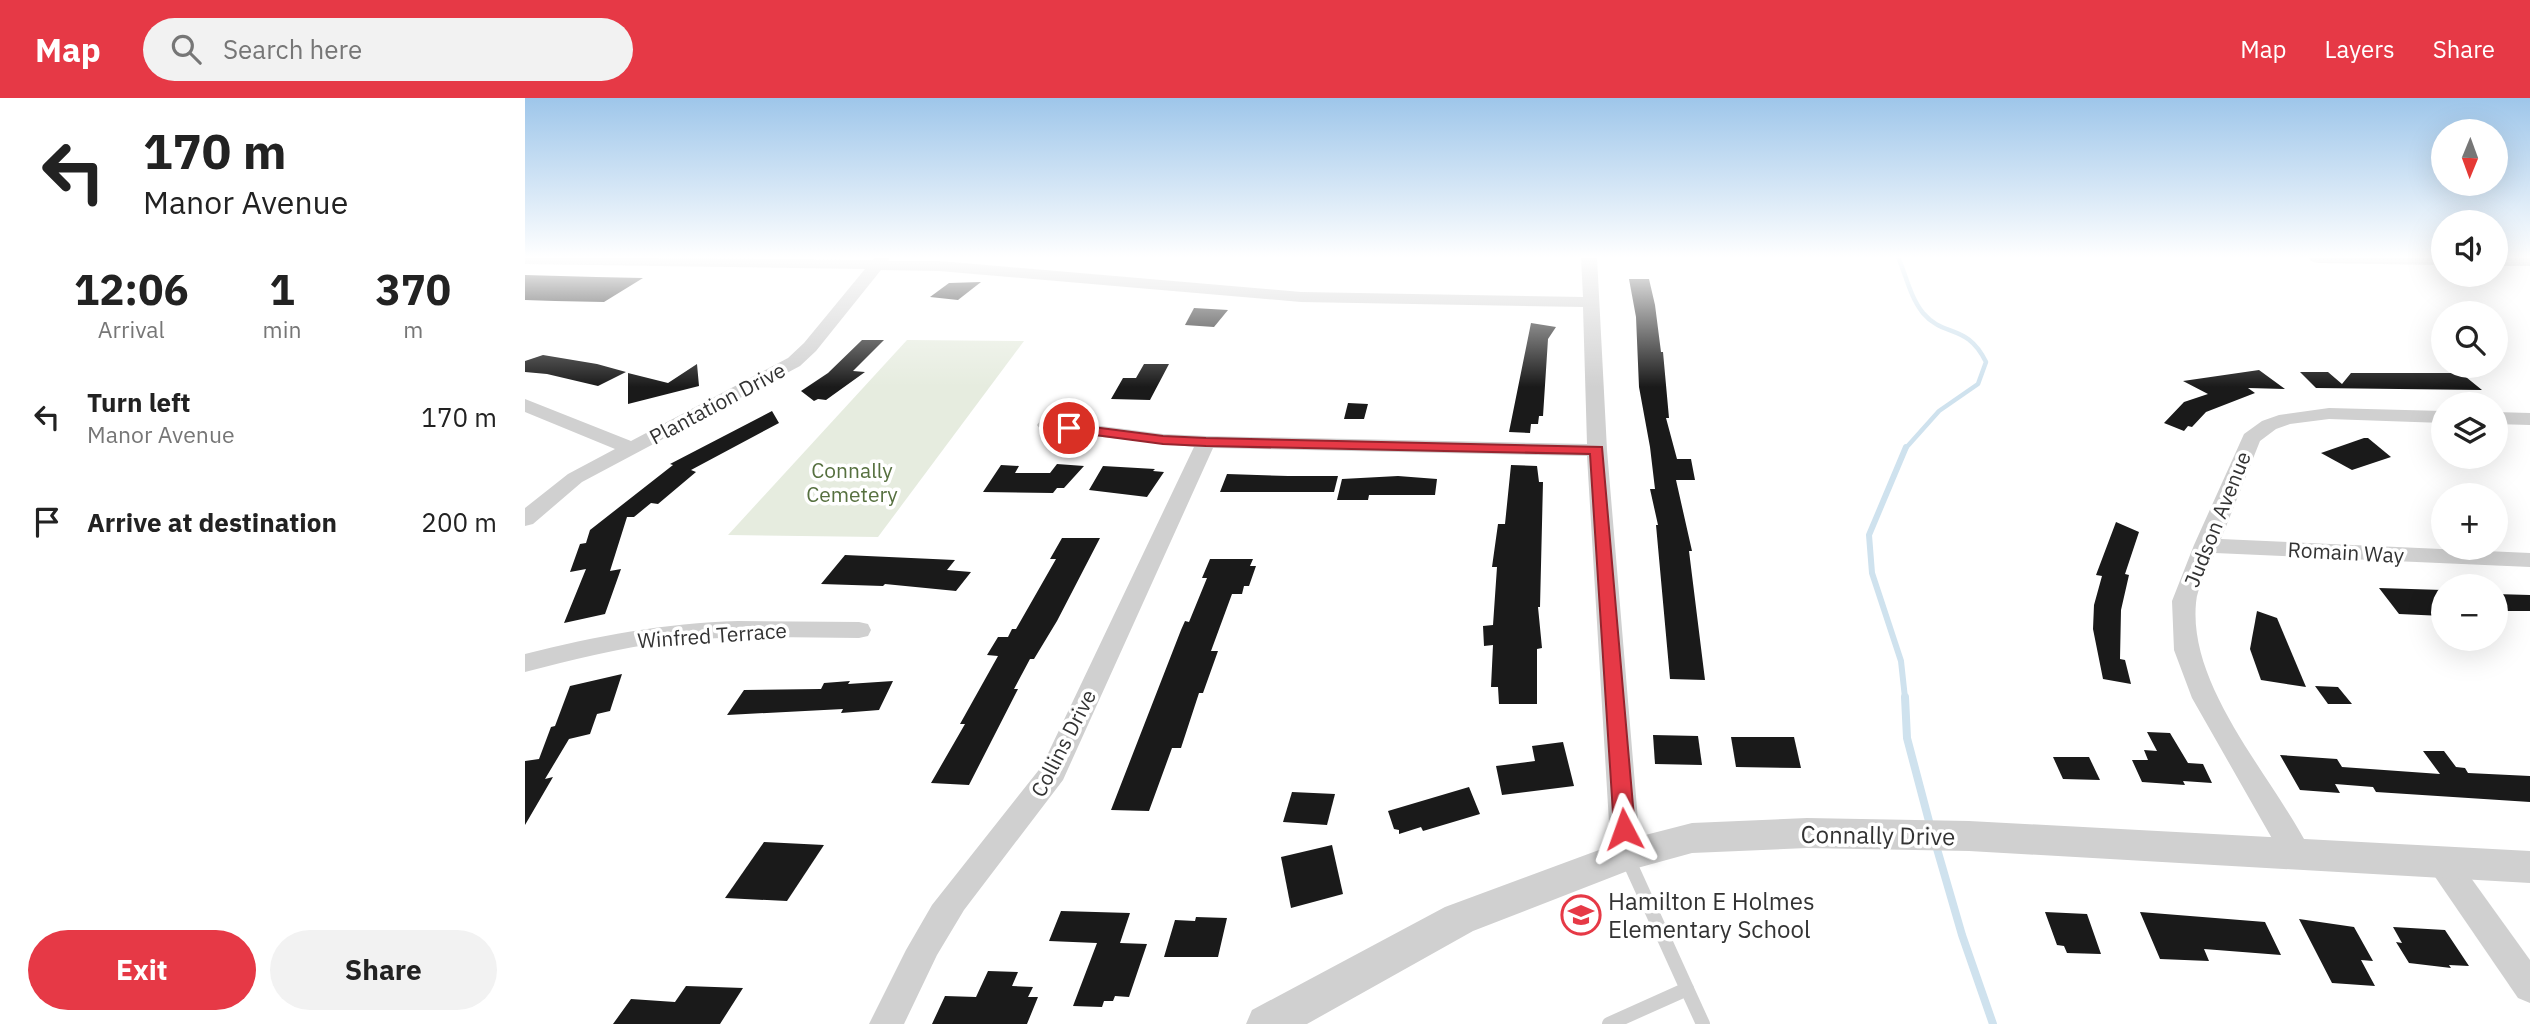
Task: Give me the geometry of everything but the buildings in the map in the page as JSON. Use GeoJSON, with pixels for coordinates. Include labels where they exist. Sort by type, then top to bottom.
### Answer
{"type":"FeatureCollection","features":[{"type":"Feature","properties":{"kind":"street","name":"Plantation Drive"},"geometry":{"type":"LineString","coordinates":[[525,519],[575,478],[794,362],[849,300]]}},
{"type":"Feature","properties":{"kind":"street"},"geometry":{"type":"LineString","coordinates":[[1487,300],[1591,302],[1597,450],[1626,856]]}},
{"type":"Feature","properties":{"kind":"street"},"geometry":{"type":"LineString","coordinates":[[525,405],[630,448]]}},
{"type":"Feature","properties":{"kind":"street","name":"Judson Avenue"},"geometry":{"type":"LineString","coordinates":[[2297,854],[2205,698],[2186,650],[2184,601],[2251,438],[2270,425],[2302,416],[2334,414],[2431,417]]}},
{"type":"Feature","properties":{"kind":"street"},"geometry":{"type":"LineString","coordinates":[[2508,418],[2530,419]]}},
{"type":"Feature","properties":{"kind":"street"},"geometry":{"type":"LineString","coordinates":[[1047,425],[1163,440],[1206,442],[1597,450]]}},
{"type":"Feature","properties":{"kind":"street","name":"Collins Drive"},"geometry":{"type":"LineString","coordinates":[[886,1024],[926,942],[955,898],[1034,801],[1053,772],[1206,442]]}},
{"type":"Feature","properties":{"kind":"street","name":"Romain Way"},"geometry":{"type":"LineString","coordinates":[[2205,545],[2530,560]]}},
{"type":"Feature","properties":{"kind":"street","name":"Winfred Terrace"},"geometry":{"type":"LineString","coordinates":[[525,663],[584,648],[666,634],[735,629],[859,630]]}},
{"type":"Feature","properties":{"kind":"street","name":"Connally Drive"},"geometry":{"type":"LineString","coordinates":[[1267,1024],[1459,919],[1626,856],[1692,838],[1807,833],[1969,836],[2530,867]]}},
{"type":"Feature","properties":{"kind":"street"},"geometry":{"type":"LineString","coordinates":[[2442,863],[2530,987]]}},
{"type":"Feature","properties":{"kind":"lane"},"geometry":{"type":"LineString","coordinates":[[1626,856],[1703,1024]]}},
{"type":"Feature","properties":{"kind":"lane"},"geometry":{"type":"LineString","coordinates":[[1609,1024],[1687,989]]}},
{"type":"Feature","properties":{"kind":"green space","name":"Connally Cemetery"},"geometry":{"type":"Polygon","coordinates":[[[907,340],[1024,341],[878,537],[728,535],[907,340]]]}},
{"type":"Feature","properties":{"kind":"waterway"},"geometry":{"type":"LineString","coordinates":[[1905,449],[1939,411],[1978,384],[1986,362],[1971,341],[1931,321],[1915,300]]}},
{"type":"Feature","properties":{"kind":"waterway"},"geometry":{"type":"LineString","coordinates":[[1905,449],[1869,535],[1872,573],[1901,661],[1905,698]]}},
{"type":"Feature","properties":{"kind":"waterway"},"geometry":{"type":"LineString","coordinates":[[1905,697],[1907,738],[1930,825]]}},
{"type":"Feature","properties":{"kind":"waterway"},"geometry":{"type":"LineString","coordinates":[[1935,842],[1962,935],[1993,1024]]}},
{"type":"Feature","properties":{"kind":"place","name":"Hamilton E Holmes Elementary School"},"geometry":{"type":"Point","coordinates":[1581,915]}},
{"type":"Feature","properties":{"kind":"route"},"geometry":{"type":"LineString","coordinates":[[1069,428],[1163,440],[1206,442],[1597,450],[1624,829]]}}]}
